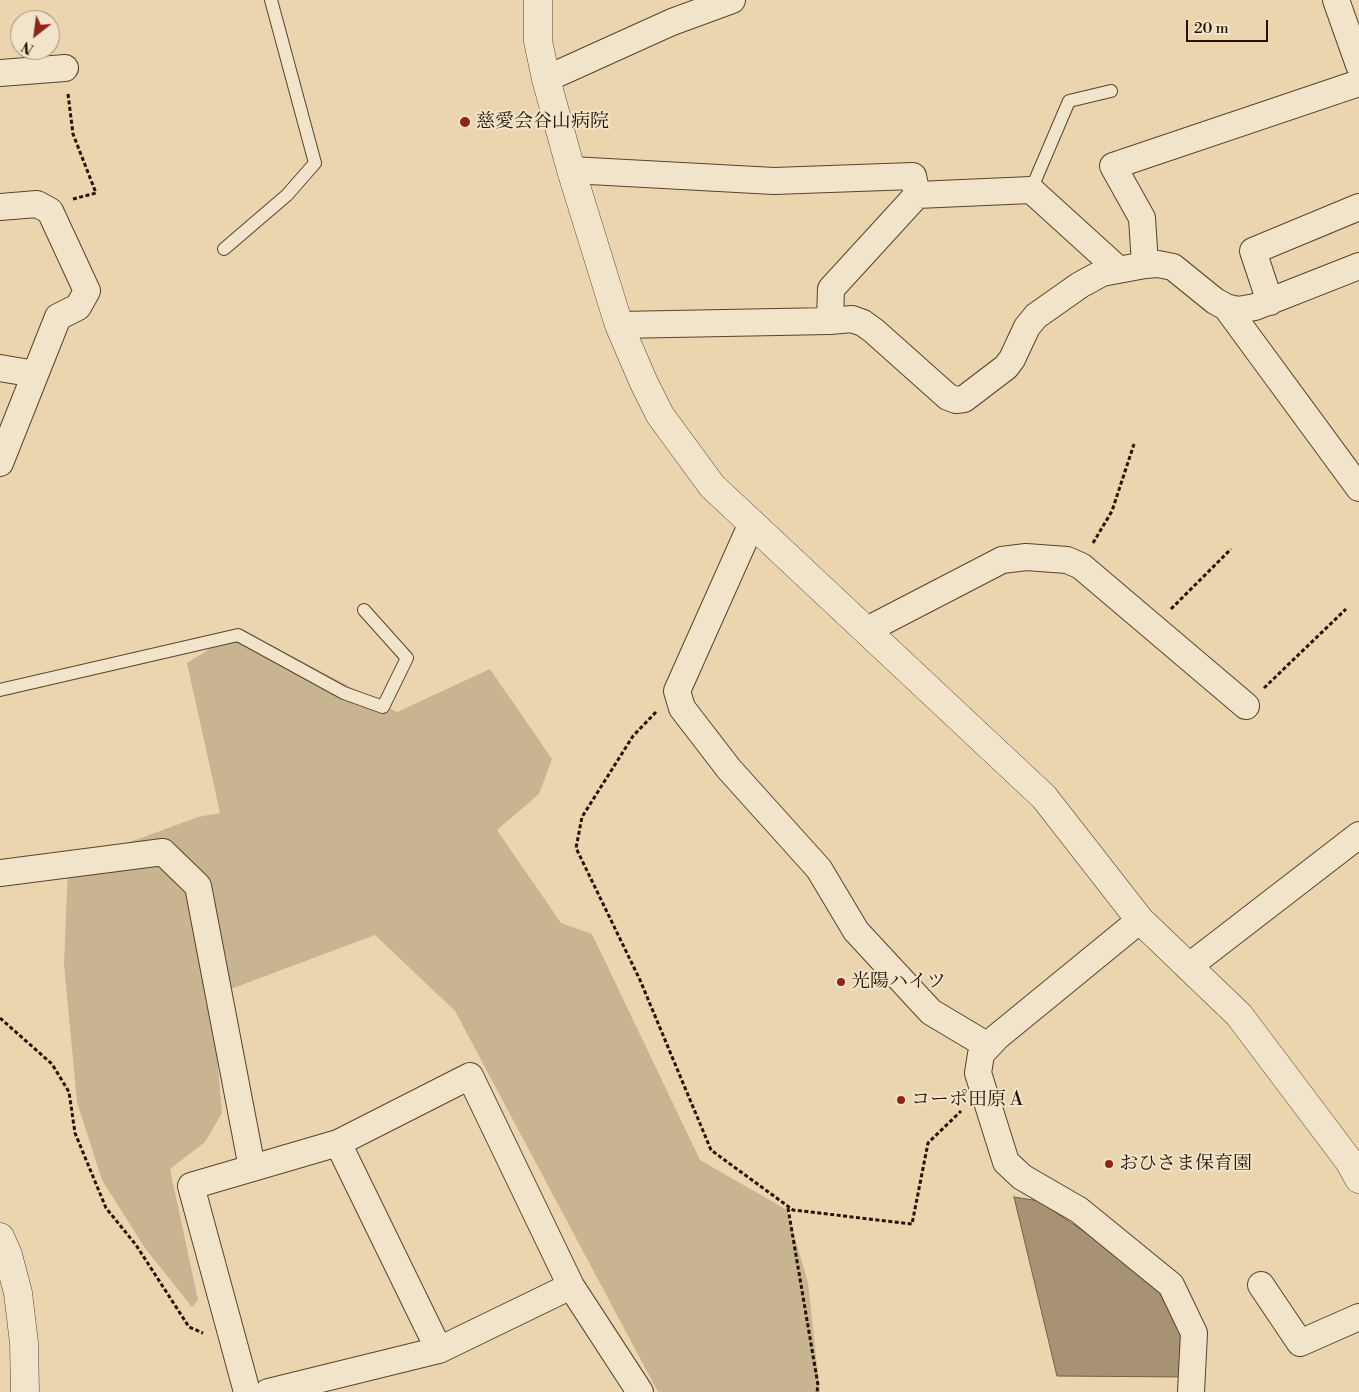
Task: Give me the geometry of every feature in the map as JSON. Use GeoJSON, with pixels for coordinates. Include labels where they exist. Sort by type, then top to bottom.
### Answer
{"type":"FeatureCollection","features":[{"type":"Feature","properties":{"kind":"street"},"geometry":{"type":"LineString","coordinates":[[538,0],[538,41],[546,79],[571,170],[619,325],[660,415],[712,486],[1044,797],[1140,920],[1239,1015],[1349,1161],[1359,1179]]}},
{"type":"Feature","properties":{"kind":"street"},"geometry":{"type":"LineString","coordinates":[[546,79],[672,22],[732,0]]}},
{"type":"Feature","properties":{"kind":"street"},"geometry":{"type":"LineString","coordinates":[[1336,0],[1359,66]]}},
{"type":"Feature","properties":{"kind":"street"},"geometry":{"type":"LineString","coordinates":[[0,73],[65,68]]}},
{"type":"Feature","properties":{"kind":"street"},"geometry":{"type":"LineString","coordinates":[[1145,265],[1142,218],[1113,166],[1359,83]]}},
{"type":"Feature","properties":{"kind":"street"},"geometry":{"type":"LineString","coordinates":[[571,170],[774,181],[913,176],[917,196]]}},
{"type":"Feature","properties":{"kind":"street"},"geometry":{"type":"LineString","coordinates":[[830,321],[831,289],[917,196],[1031,190],[1118,269]]}},
{"type":"Feature","properties":{"kind":"street"},"geometry":{"type":"LineString","coordinates":[[0,207],[37,204],[50,211],[87,291],[78,308],[58,317],[0,463]]}},
{"type":"Feature","properties":{"kind":"street"},"geometry":{"type":"LineString","coordinates":[[1270,302],[1253,251],[1359,207]]}},
{"type":"Feature","properties":{"kind":"street"},"geometry":{"type":"LineString","coordinates":[[619,325],[830,321],[852,318],[863,323],[948,397],[956,400],[964,399],[1006,367],[1012,359],[1027,327],[1036,316],[1080,285],[1102,273],[1145,265],[1158,264],[1172,267],[1215,301],[1226,307],[1238,310],[1255,308],[1359,266]]}},
{"type":"Feature","properties":{"kind":"street"},"geometry":{"type":"LineString","coordinates":[[1226,307],[1359,488]]}},
{"type":"Feature","properties":{"kind":"street"},"geometry":{"type":"LineString","coordinates":[[0,368],[35,374]]}},
{"type":"Feature","properties":{"kind":"street"},"geometry":{"type":"LineString","coordinates":[[752,523],[677,691],[682,708],[729,769],[819,869],[856,931],[931,1012],[988,1046]]}},
{"type":"Feature","properties":{"kind":"street"},"geometry":{"type":"LineString","coordinates":[[867,630],[1002,560],[1034,558],[1067,560],[1081,566],[1246,706]]}},
{"type":"Feature","properties":{"kind":"street"},"geometry":{"type":"LineString","coordinates":[[1188,967],[1359,835]]}},
{"type":"Feature","properties":{"kind":"street"},"geometry":{"type":"LineString","coordinates":[[0,873],[163,852],[198,886],[252,1168]]}},
{"type":"Feature","properties":{"kind":"street"},"geometry":{"type":"LineString","coordinates":[[1140,920],[997,1037],[981,1054],[978,1073],[1006,1162],[1022,1177],[1079,1210],[1171,1285],[1194,1333],[1191,1392]]}},
{"type":"Feature","properties":{"kind":"street"},"geometry":{"type":"LineString","coordinates":[[247,1392],[191,1186],[338,1143],[470,1076],[571,1286],[640,1392]]}},
{"type":"Feature","properties":{"kind":"street"},"geometry":{"type":"LineString","coordinates":[[338,1143],[439,1350]]}},
{"type":"Feature","properties":{"kind":"street"},"geometry":{"type":"LineString","coordinates":[[0,1236],[8,1255],[18,1293],[24,1343],[25,1392]]}},
{"type":"Feature","properties":{"kind":"street"},"geometry":{"type":"LineString","coordinates":[[1261,1285],[1300,1343],[1359,1316]]}},
{"type":"Feature","properties":{"kind":"street"},"geometry":{"type":"LineString","coordinates":[[268,1392],[439,1350],[571,1286]]}},
{"type":"Feature","properties":{"kind":"lane"},"geometry":{"type":"LineString","coordinates":[[224,249],[287,195],[315,163],[271,0]]}},
{"type":"Feature","properties":{"kind":"lane"},"geometry":{"type":"LineString","coordinates":[[1031,190],[1069,101],[1111,91]]}},
{"type":"Feature","properties":{"kind":"lane"},"geometry":{"type":"LineString","coordinates":[[0,690],[238,635],[344,693],[383,707],[407,658],[364,610]]}},
{"type":"Feature","properties":{"kind":"path"},"geometry":{"type":"LineString","coordinates":[[44,208],[96,192],[73,134],[65,68]]}},
{"type":"Feature","properties":{"kind":"path"},"geometry":{"type":"LineString","coordinates":[[1081,566],[1112,511],[1134,444]]}},
{"type":"Feature","properties":{"kind":"path"},"geometry":{"type":"LineString","coordinates":[[1153,627],[1231,549]]}},
{"type":"Feature","properties":{"kind":"path"},"geometry":{"type":"LineString","coordinates":[[1246,706],[1346,609]]}},
{"type":"Feature","properties":{"kind":"path"},"geometry":{"type":"LineString","coordinates":[[677,691],[633,736],[582,817],[576,848],[640,980],[711,1150],[794,1210],[912,1224],[928,1143],[983,1089]]}},
{"type":"Feature","properties":{"kind":"path"},"geometry":{"type":"LineString","coordinates":[[0,1018],[52,1064],[69,1092],[75,1133],[106,1208],[136,1245],[189,1327],[234,1346]]}},
{"type":"Feature","properties":{"kind":"path"},"geometry":{"type":"LineString","coordinates":[[788,1207],[818,1385],[817,1392]]}},
{"type":"Feature","properties":{"kind":"shaded area"},"geometry":{"type":"Polygon","coordinates":[[[241,629],[397,712],[490,669],[552,759],[539,794],[497,830],[561,923],[592,934],[700,1160],[787,1210],[808,1283],[820,1392],[658,1392],[455,1011],[375,935],[212,996],[222,1113],[205,1142],[170,1169],[198,1300],[192,1307],[145,1248],[102,1180],[77,1102],[64,964],[68,865],[198,817],[220,813],[187,663],[241,629]]]}},
{"type":"Feature","properties":{"kind":"shaded area"},"geometry":{"type":"Polygon","coordinates":[[[1014,1197],[1039,1201],[1142,1271],[1175,1301],[1189,1377],[1057,1376],[1014,1197]]]}},
{"type":"Feature","properties":{"kind":"place","name":"慈愛会谷山病院"},"geometry":{"type":"Point","coordinates":[465,122]}},
{"type":"Feature","properties":{"kind":"place","name":"光陽ハイツ"},"geometry":{"type":"Point","coordinates":[841,982]}},
{"type":"Feature","properties":{"kind":"place","name":"コーポ田原 A"},"geometry":{"type":"Point","coordinates":[901,1100]}},
{"type":"Feature","properties":{"kind":"place","name":"おひさま保育園"},"geometry":{"type":"Point","coordinates":[1109,1164]}}]}
